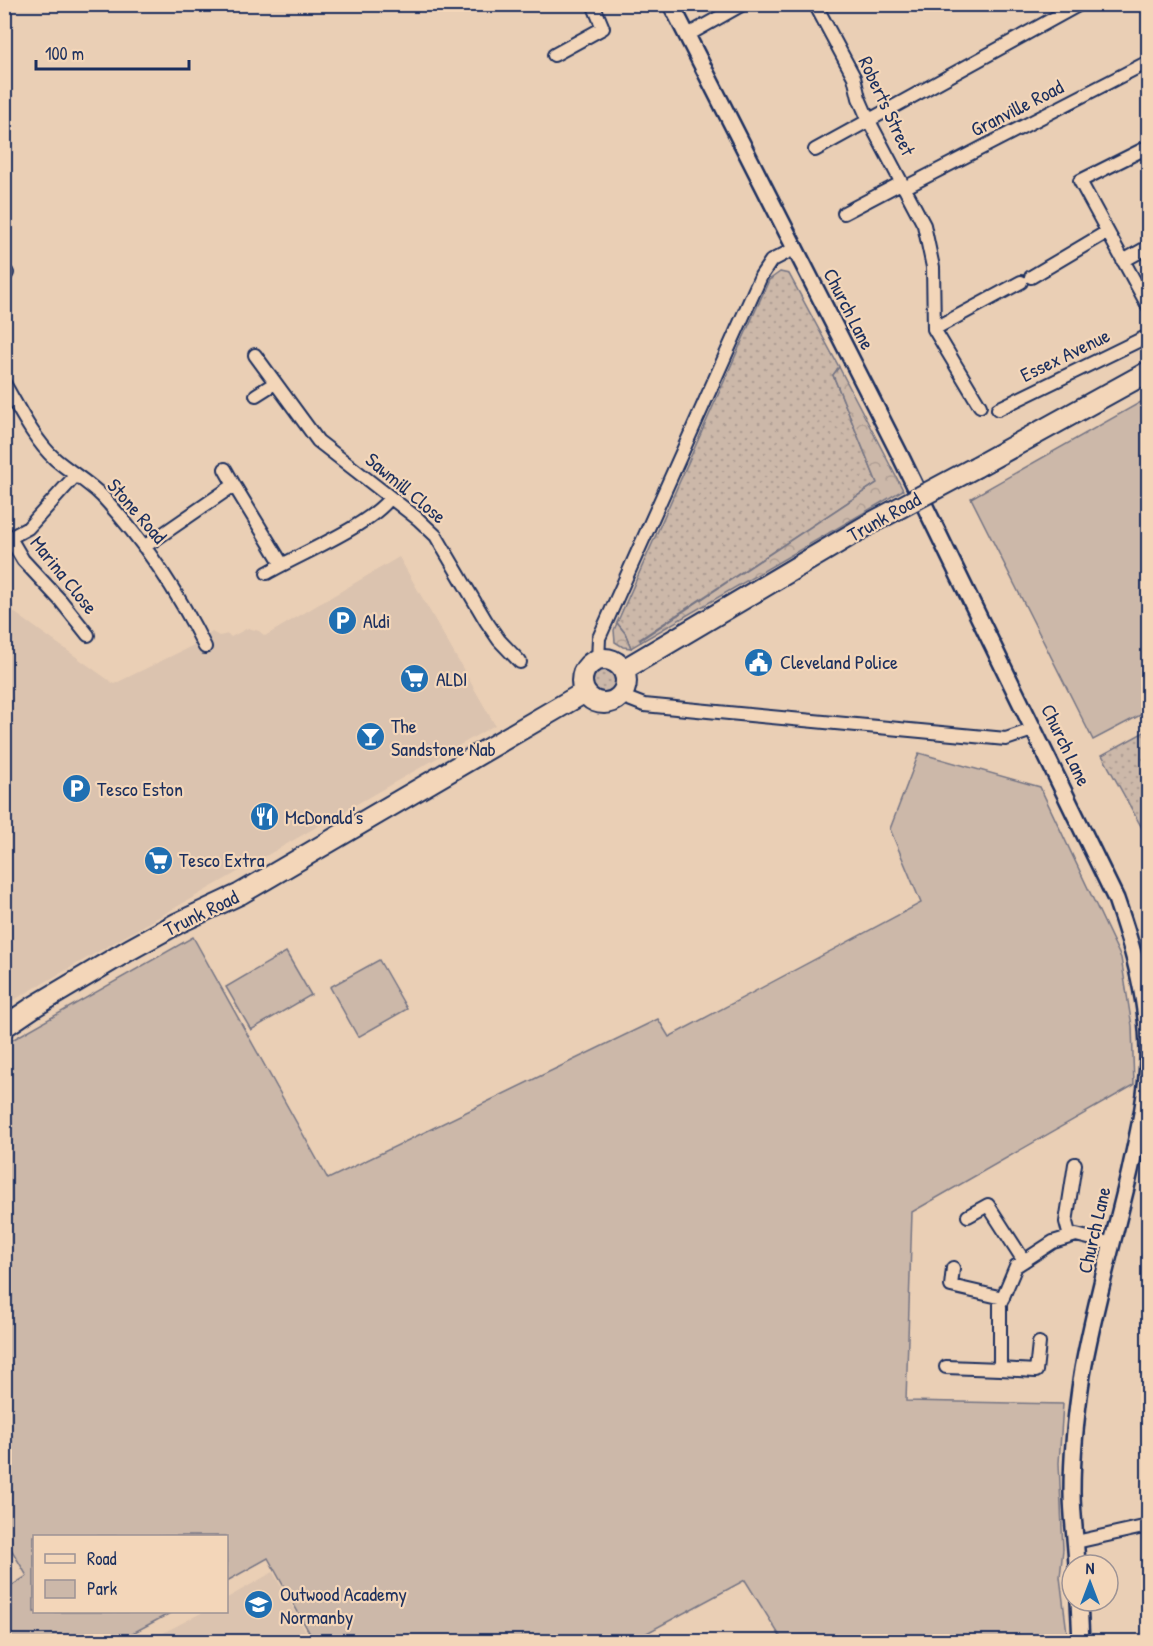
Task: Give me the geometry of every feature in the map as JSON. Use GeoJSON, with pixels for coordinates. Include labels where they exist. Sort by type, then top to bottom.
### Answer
{"type":"FeatureCollection","features":[{"type":"Feature","properties":{"kind":"main road","name":"Trunk Road"},"geometry":{"type":"LineString","coordinates":[[623,670],[871,523],[1149,372]]}},
{"type":"Feature","properties":{"kind":"main road"},"geometry":{"type":"LineString","coordinates":[[598,661],[612,661],[623,670],[626,683],[621,696],[616,700],[602,703],[595,701],[585,692],[584,673],[592,663],[598,661]]}},
{"type":"Feature","properties":{"kind":"main road","name":"Trunk Road"},"geometry":{"type":"LineString","coordinates":[[4,1027],[35,1006],[178,923],[240,894],[585,692]]}},
{"type":"Feature","properties":{"kind":"main road"},"geometry":{"type":"LineString","coordinates":[[4,1020],[35,1006]]}},
{"type":"Feature","properties":{"kind":"street"},"geometry":{"type":"LineString","coordinates":[[554,55],[603,28],[593,4]]}},
{"type":"Feature","properties":{"kind":"street","name":"Church Lane"},"geometry":{"type":"LineString","coordinates":[[671,4],[899,453],[1035,729],[1116,899],[1135,954],[1142,984],[1148,1059],[1143,1133],[1113,1244],[1082,1375],[1073,1449],[1072,1495],[1076,1553]]}},
{"type":"Feature","properties":{"kind":"street"},"geometry":{"type":"LineString","coordinates":[[686,36],[743,4]]}},
{"type":"Feature","properties":{"kind":"street","name":"Roberts Street"},"geometry":{"type":"LineString","coordinates":[[815,4],[854,77],[859,98],[869,121],[924,225],[933,267],[934,329]]}},
{"type":"Feature","properties":{"kind":"street"},"geometry":{"type":"LineString","coordinates":[[815,150],[1080,4]]}},
{"type":"Feature","properties":{"kind":"street","name":"Granville Road"},"geometry":{"type":"LineString","coordinates":[[844,213],[1149,62]]}},
{"type":"Feature","properties":{"kind":"street"},"geometry":{"type":"LineString","coordinates":[[1149,147],[1083,187],[1149,306]]}},
{"type":"Feature","properties":{"kind":"street"},"geometry":{"type":"LineString","coordinates":[[980,406],[934,329],[1107,232]]}},
{"type":"Feature","properties":{"kind":"street"},"geometry":{"type":"LineString","coordinates":[[1123,261],[1149,247]]}},
{"type":"Feature","properties":{"kind":"street"},"geometry":{"type":"LineString","coordinates":[[598,661],[599,638],[761,276],[771,261],[794,249]]}},
{"type":"Feature","properties":{"kind":"street","name":"Essex Avenue"},"geometry":{"type":"LineString","coordinates":[[999,409],[1149,336]]}},
{"type":"Feature","properties":{"kind":"street","name":"Sawmill Close"},"geometry":{"type":"LineString","coordinates":[[255,355],[318,441],[436,536],[486,621],[499,640],[520,662]]}},
{"type":"Feature","properties":{"kind":"street","name":"Stone Road"},"geometry":{"type":"LineString","coordinates":[[4,383],[27,423],[53,457],[100,494],[144,548],[187,611],[205,646]]}},
{"type":"Feature","properties":{"kind":"street"},"geometry":{"type":"LineString","coordinates":[[256,395],[275,383]]}},
{"type":"Feature","properties":{"kind":"street"},"geometry":{"type":"LineString","coordinates":[[225,470],[282,564]]}},
{"type":"Feature","properties":{"kind":"street"},"geometry":{"type":"LineString","coordinates":[[7,539],[28,528],[76,475]]}},
{"type":"Feature","properties":{"kind":"street"},"geometry":{"type":"LineString","coordinates":[[144,548],[234,485]]}},
{"type":"Feature","properties":{"kind":"street"},"geometry":{"type":"LineString","coordinates":[[267,573],[382,509],[390,498]]}},
{"type":"Feature","properties":{"kind":"street","name":"Marina Close"},"geometry":{"type":"LineString","coordinates":[[7,539],[88,635]]}},
{"type":"Feature","properties":{"kind":"street"},"geometry":{"type":"LineString","coordinates":[[621,696],[644,705],[1006,739],[1035,729]]}},
{"type":"Feature","properties":{"kind":"street"},"geometry":{"type":"LineString","coordinates":[[1070,1237],[1066,1222],[1075,1164]]}},
{"type":"Feature","properties":{"kind":"street"},"geometry":{"type":"LineString","coordinates":[[968,1216],[988,1205],[1024,1262]]}},
{"type":"Feature","properties":{"kind":"street"},"geometry":{"type":"LineString","coordinates":[[1000,1369],[1000,1304],[1016,1266],[1053,1242],[1076,1235],[1113,1244]]}},
{"type":"Feature","properties":{"kind":"street"},"geometry":{"type":"LineString","coordinates":[[953,1268],[951,1286],[1003,1298]]}},
{"type":"Feature","properties":{"kind":"street"},"geometry":{"type":"LineString","coordinates":[[946,1367],[1036,1371],[1039,1342]]}},
{"type":"Feature","properties":{"kind":"street"},"geometry":{"type":"LineString","coordinates":[[1076,1542],[1149,1526]]}},
{"type":"Feature","properties":{"kind":"street"},"geometry":{"type":"LineString","coordinates":[[1080,1613],[1081,1641]]}},
{"type":"Feature","properties":{"kind":"shaded area"},"geometry":{"type":"Polygon","coordinates":[[[399,557],[495,725],[5,1005],[4,605],[114,684],[192,646],[212,632],[219,636],[228,634],[231,637],[248,628],[259,631],[265,636],[399,557]]]}},
{"type":"Feature","properties":{"kind":"shaded area","name":"Outwood Academy Normanby"},"geometry":{"type":"Polygon","coordinates":[[[273,1572],[311,1641],[148,1641],[201,1613],[228,1613],[228,1597],[273,1572]]]}},
{"type":"Feature","properties":{"kind":"green space"},"geometry":{"type":"Polygon","coordinates":[[[780,272],[789,274],[839,367],[833,375],[877,483],[640,639],[641,642],[631,648],[625,633],[617,623],[769,280],[780,272]]]}},
{"type":"Feature","properties":{"kind":"green space"},"geometry":{"type":"Polygon","coordinates":[[[839,367],[903,490],[641,642],[640,640],[877,483],[833,375],[839,367]]]}},
{"type":"Feature","properties":{"kind":"green space"},"geometry":{"type":"Polygon","coordinates":[[[1148,398],[1148,711],[1093,740],[971,498],[1148,398]]]}},
{"type":"Feature","properties":{"kind":"green space"},"geometry":{"type":"Polygon","coordinates":[[[617,623],[625,633],[631,648],[623,647],[615,642],[614,630],[617,623]]]}},
{"type":"Feature","properties":{"kind":"green space"},"geometry":{"type":"Polygon","coordinates":[[[604,667],[613,671],[617,680],[613,689],[604,693],[595,689],[591,680],[595,671],[604,667]]]}},
{"type":"Feature","properties":{"kind":"green space"},"geometry":{"type":"Polygon","coordinates":[[[1148,730],[1148,839],[1102,755],[1148,730]]]}},
{"type":"Feature","properties":{"kind":"green space"},"geometry":{"type":"Polygon","coordinates":[[[919,753],[1040,787],[1121,958],[1132,1026],[1134,1085],[912,1212],[906,1401],[1063,1404],[1059,1463],[1063,1549],[1063,1553],[1060,1553],[1060,1613],[1064,1613],[1068,1641],[783,1641],[745,1580],[632,1641],[314,1641],[268,1558],[228,1580],[228,1535],[33,1535],[33,1613],[170,1613],[118,1641],[5,1641],[5,1590],[27,1576],[4,1537],[5,1044],[193,937],[328,1179],[658,1019],[669,1037],[921,903],[890,829],[919,753]]]}},
{"type":"Feature","properties":{"kind":"green space"},"geometry":{"type":"Polygon","coordinates":[[[286,952],[311,995],[251,1030],[226,987],[286,952]]]}},
{"type":"Feature","properties":{"kind":"green space"},"geometry":{"type":"Polygon","coordinates":[[[379,960],[407,1009],[358,1037],[330,987],[379,960]]]}},
{"type":"Feature","properties":{"kind":"place","name":"Aldi"},"geometry":{"type":"Point","coordinates":[342,621]}},
{"type":"Feature","properties":{"kind":"place","name":"Cleveland Police"},"geometry":{"type":"Point","coordinates":[759,662]}},
{"type":"Feature","properties":{"kind":"place","name":"ALDI"},"geometry":{"type":"Point","coordinates":[415,679]}},
{"type":"Feature","properties":{"kind":"place","name":"The Sandstone Nab"},"geometry":{"type":"Point","coordinates":[370,737]}},
{"type":"Feature","properties":{"kind":"place","name":"Tesco Eston"},"geometry":{"type":"Point","coordinates":[76,789]}},
{"type":"Feature","properties":{"kind":"place","name":"McDonald's"},"geometry":{"type":"Point","coordinates":[264,817]}},
{"type":"Feature","properties":{"kind":"place","name":"Tesco Extra"},"geometry":{"type":"Point","coordinates":[158,860]}},
{"type":"Feature","properties":{"kind":"place","name":"Outwood Academy Normanby"},"geometry":{"type":"Point","coordinates":[259,1605]}}]}
